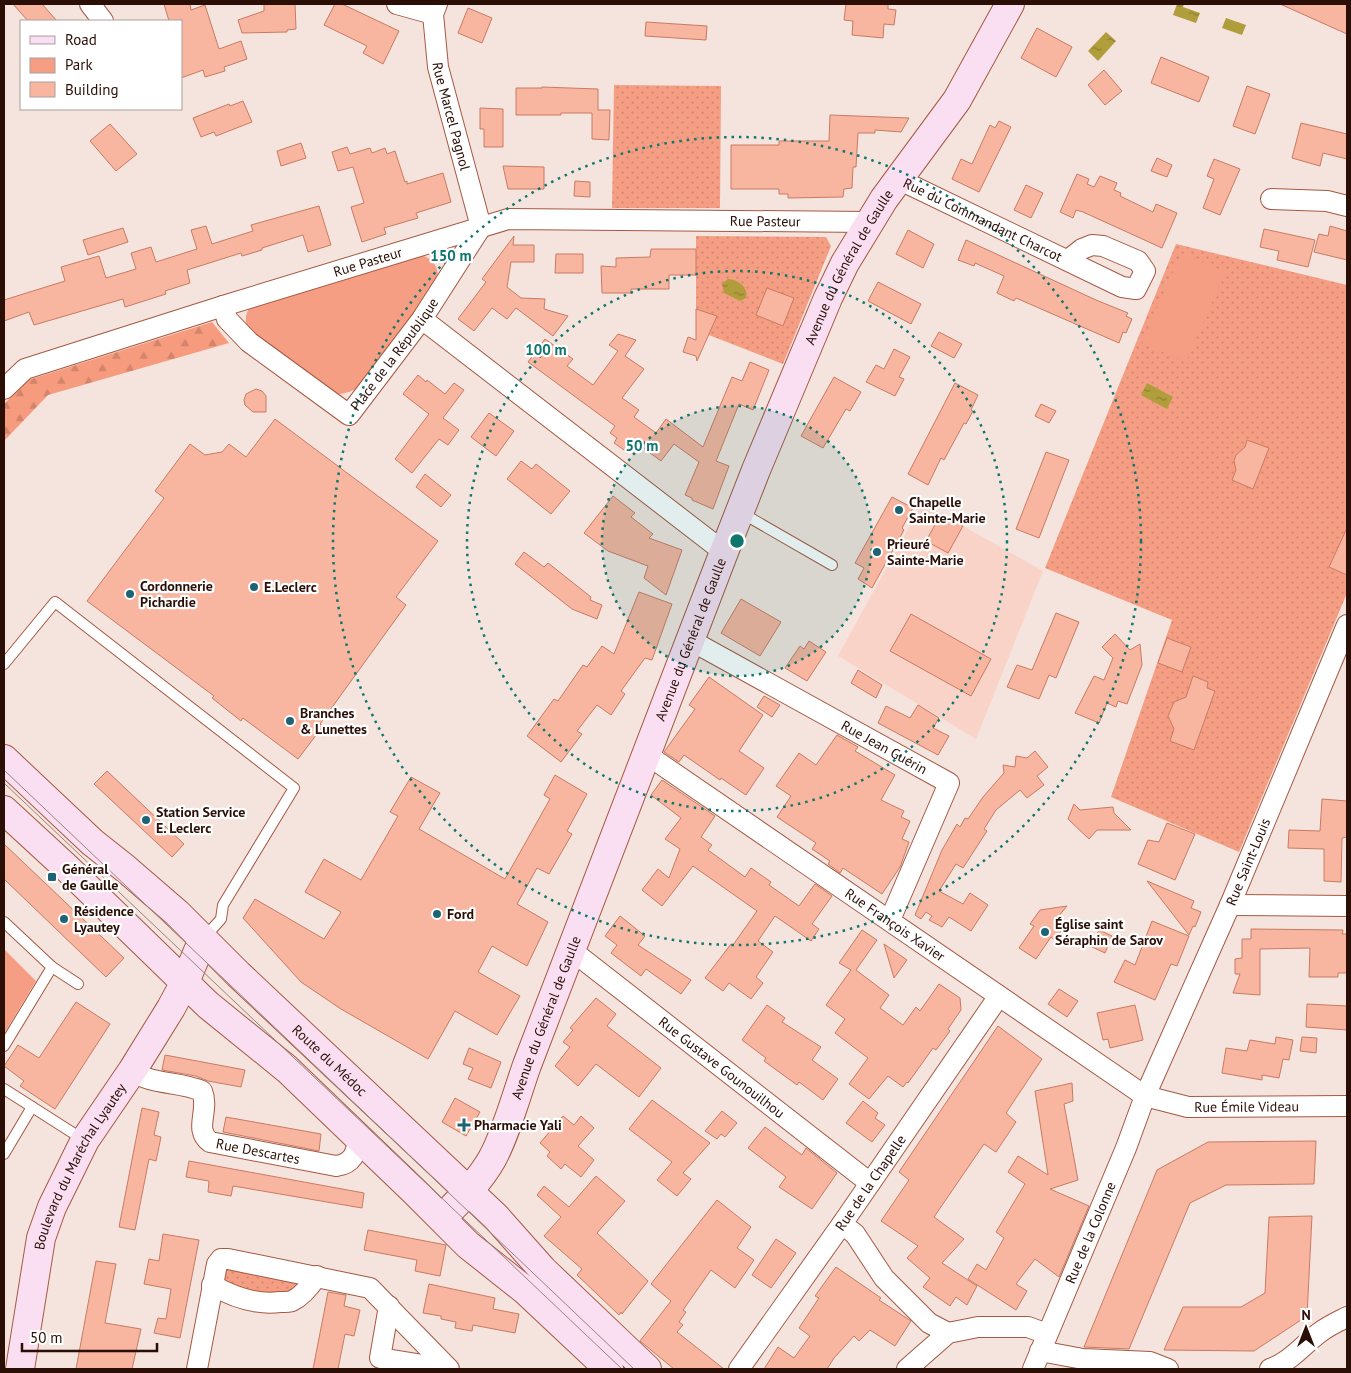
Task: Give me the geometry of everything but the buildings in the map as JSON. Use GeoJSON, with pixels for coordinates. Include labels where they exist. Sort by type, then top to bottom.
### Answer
{"type":"FeatureCollection","features":[{"type":"Feature","properties":{"kind":"main road","name":"Avenue du Général de Gaulle"},"geometry":{"type":"LineString","coordinates":[[442,1218],[480,1177],[492,1158],[724,552],[828,298],[845,263],[869,222],[898,179],[957,100],[1010,4]]}},
{"type":"Feature","properties":{"kind":"main road","name":"Route du Médoc"},"geometry":{"type":"LineString","coordinates":[[4,759],[92,842],[134,875],[177,913],[238,974],[496,1217],[543,1270],[647,1369]]}},
{"type":"Feature","properties":{"kind":"main road"},"geometry":{"type":"LineString","coordinates":[[4,810],[62,863],[208,1005],[286,1069],[468,1245],[526,1290],[609,1369]]}},
{"type":"Feature","properties":{"kind":"main road","name":"Boulevard du Maréchal Lyautey"},"geometry":{"type":"LineString","coordinates":[[20,1369],[41,1238],[52,1207],[85,1140],[132,1071],[171,1008],[203,940]]}},
{"type":"Feature","properties":{"kind":"street"},"geometry":{"type":"LineString","coordinates":[[90,4],[102,20]]}},
{"type":"Feature","properties":{"kind":"street"},"geometry":{"type":"LineString","coordinates":[[397,4],[435,9]]}},
{"type":"Feature","properties":{"kind":"street","name":"Rue Marcel Pagnol"},"geometry":{"type":"LineString","coordinates":[[435,9],[438,67],[481,227]]}},
{"type":"Feature","properties":{"kind":"street","name":"Rue du Commandant Charcot"},"geometry":{"type":"LineString","coordinates":[[898,179],[1068,260]]}},
{"type":"Feature","properties":{"kind":"street"},"geometry":{"type":"LineString","coordinates":[[1271,199],[1327,200],[1347,206]]}},
{"type":"Feature","properties":{"kind":"street","name":"Rue Pasteur"},"geometry":{"type":"LineString","coordinates":[[4,390],[25,369],[508,219],[869,222]]}},
{"type":"Feature","properties":{"kind":"street","name":"Place de la République"},"geometry":{"type":"LineString","coordinates":[[223,306],[227,318],[250,342],[349,415],[422,319],[481,227]]}},
{"type":"Feature","properties":{"kind":"street"},"geometry":{"type":"LineString","coordinates":[[422,319],[724,552]]}},
{"type":"Feature","properties":{"kind":"street","name":"Rue Saint-Louis"},"geometry":{"type":"LineString","coordinates":[[1145,1096],[1230,905],[1347,625]]}},
{"type":"Feature","properties":{"kind":"street","name":"Rue Jean Guérin"},"geometry":{"type":"LineString","coordinates":[[690,640],[949,783],[890,920]]}},
{"type":"Feature","properties":{"kind":"street","name":"Rue François Xavier"},"geometry":{"type":"LineString","coordinates":[[646,754],[1145,1096]]}},
{"type":"Feature","properties":{"kind":"street"},"geometry":{"type":"LineString","coordinates":[[1230,905],[1347,906]]}},
{"type":"Feature","properties":{"kind":"street","name":"Rue Gustave Gounouilhou"},"geometry":{"type":"LineString","coordinates":[[571,954],[586,962],[870,1183]]}},
{"type":"Feature","properties":{"kind":"street","name":"Rue de la Chapelle"},"geometry":{"type":"LineString","coordinates":[[739,1369],[842,1224],[999,996]]}},
{"type":"Feature","properties":{"kind":"street","name":"Rue Descartes"},"geometry":{"type":"LineString","coordinates":[[132,1071],[145,1079],[193,1087],[202,1091],[206,1100],[201,1131],[210,1142],[336,1166],[343,1165],[353,1158],[358,1138]]}},
{"type":"Feature","properties":{"kind":"street","name":"Rue Émile Videau"},"geometry":{"type":"LineString","coordinates":[[1145,1096],[1188,1107],[1347,1106]]}},
{"type":"Feature","properties":{"kind":"street","name":"Rue de la Colonne"},"geometry":{"type":"LineString","coordinates":[[1033,1369],[1126,1148],[1145,1096]]}},
{"type":"Feature","properties":{"kind":"street"},"geometry":{"type":"LineString","coordinates":[[842,1224],[855,1234],[884,1278],[929,1322],[948,1333]]}},
{"type":"Feature","properties":{"kind":"street"},"geometry":{"type":"LineString","coordinates":[[197,1369],[212,1285],[217,1264],[221,1259],[317,1276],[370,1288],[449,1369]]}},
{"type":"Feature","properties":{"kind":"street"},"geometry":{"type":"LineString","coordinates":[[212,1285],[223,1291],[265,1304],[292,1301],[308,1289],[317,1276]]}},
{"type":"Feature","properties":{"kind":"street"},"geometry":{"type":"LineString","coordinates":[[389,1306],[380,1358],[449,1369]]}},
{"type":"Feature","properties":{"kind":"street"},"geometry":{"type":"LineString","coordinates":[[1270,1369],[1279,1366],[1326,1328],[1347,1318]]}},
{"type":"Feature","properties":{"kind":"street"},"geometry":{"type":"LineString","coordinates":[[907,1369],[948,1333],[978,1327],[1028,1327],[1044,1342],[1083,1359],[1150,1362],[1168,1369]]}},
{"type":"Feature","properties":{"kind":"lane"},"geometry":{"type":"LineString","coordinates":[[740,512],[832,565]]}},
{"type":"Feature","properties":{"kind":"lane"},"geometry":{"type":"LineString","coordinates":[[4,664],[55,602],[294,788],[223,905],[221,918],[203,940]]}},
{"type":"Feature","properties":{"kind":"lane"},"geometry":{"type":"LineString","coordinates":[[4,922],[52,967],[78,984]]}},
{"type":"Feature","properties":{"kind":"lane"},"geometry":{"type":"LineString","coordinates":[[4,1046],[52,967]]}},
{"type":"Feature","properties":{"kind":"lane"},"geometry":{"type":"LineString","coordinates":[[4,1089],[85,1140]]}},
{"type":"Feature","properties":{"kind":"lane"},"geometry":{"type":"LineString","coordinates":[[4,1154],[32,1107]]}},
{"type":"Feature","properties":{"kind":"shaded area"},"geometry":{"type":"Polygon","coordinates":[[[922,503],[1043,571],[976,739],[838,656],[922,503]]]}},
{"type":"Feature","properties":{"kind":"green space"},"geometry":{"type":"Polygon","coordinates":[[[614,85],[721,86],[720,208],[612,208],[614,85]]]}},
{"type":"Feature","properties":{"kind":"green space"},"geometry":{"type":"Polygon","coordinates":[[[696,236],[826,237],[831,246],[783,364],[696,330],[696,236]]]}},
{"type":"Feature","properties":{"kind":"green space"},"geometry":{"type":"Polygon","coordinates":[[[1176,244],[1347,285],[1347,593],[1239,852],[1111,797],[1172,620],[1045,568],[1176,244]]]}},
{"type":"Feature","properties":{"kind":"green space"},"geometry":{"type":"Polygon","coordinates":[[[1181,253],[1225,272],[1186,362],[1142,343],[1181,253]]]}},
{"type":"Feature","properties":{"kind":"green space"},"geometry":{"type":"Polygon","coordinates":[[[421,255],[430,259],[436,266],[438,275],[437,285],[356,389],[344,393],[331,394],[249,333],[246,320],[250,307],[421,255]]]}},
{"type":"Feature","properties":{"kind":"green space"},"geometry":{"type":"Polygon","coordinates":[[[212,322],[229,343],[48,395],[4,441],[4,404],[28,380],[212,322]]]}},
{"type":"Feature","properties":{"kind":"green space"},"geometry":{"type":"Polygon","coordinates":[[[4,949],[36,981],[4,1034],[4,949]]]}},
{"type":"Feature","properties":{"kind":"green space"},"geometry":{"type":"Polygon","coordinates":[[[224,1268],[298,1281],[299,1290],[267,1296],[224,1282],[224,1268]]]}},
{"type":"Feature","properties":{"kind":"water"},"geometry":{"type":"Polygon","coordinates":[[[1177,4],[1184,4],[1183,7],[1200,13],[1196,23],[1173,15],[1177,4]]]}},
{"type":"Feature","properties":{"kind":"water"},"geometry":{"type":"Polygon","coordinates":[[[1226,18],[1246,25],[1242,35],[1222,28],[1226,18]]]}},
{"type":"Feature","properties":{"kind":"water"},"geometry":{"type":"Polygon","coordinates":[[[1106,32],[1116,41],[1098,61],[1088,51],[1106,32]]]}},
{"type":"Feature","properties":{"kind":"water"},"geometry":{"type":"Polygon","coordinates":[[[728,279],[732,279],[742,285],[746,291],[746,298],[740,301],[724,293],[722,284],[728,279]]]}},
{"type":"Feature","properties":{"kind":"water"},"geometry":{"type":"Polygon","coordinates":[[[1147,383],[1173,397],[1167,409],[1141,395],[1147,383]]]}},
{"type":"Feature","properties":{"kind":"tram line"},"geometry":{"type":"LineString","coordinates":[[4,770],[634,1369]]}},
{"type":"Feature","properties":{"kind":"tram line"},"geometry":{"type":"LineString","coordinates":[[4,783],[622,1369]]}},
{"type":"Feature","properties":{"kind":"place","name":"Chapelle Sainte-Marie"},"geometry":{"type":"Point","coordinates":[899,510]}},
{"type":"Feature","properties":{"kind":"place","name":"Prieuré Sainte-Marie"},"geometry":{"type":"Point","coordinates":[877,552]}},
{"type":"Feature","properties":{"kind":"place","name":"E.Leclerc"},"geometry":{"type":"Point","coordinates":[254,587]}},
{"type":"Feature","properties":{"kind":"place","name":"Cordonnerie Pichardie"},"geometry":{"type":"Point","coordinates":[130,594]}},
{"type":"Feature","properties":{"kind":"place","name":"Branches & Lunettes"},"geometry":{"type":"Point","coordinates":[290,721]}},
{"type":"Feature","properties":{"kind":"place","name":"Station Service E. Leclerc"},"geometry":{"type":"Point","coordinates":[146,820]}},
{"type":"Feature","properties":{"kind":"place","name":"Général de Gaulle"},"geometry":{"type":"Point","coordinates":[52,877]}},
{"type":"Feature","properties":{"kind":"place","name":"Ford"},"geometry":{"type":"Point","coordinates":[437,914]}},
{"type":"Feature","properties":{"kind":"place","name":"Résidence Lyautey"},"geometry":{"type":"Point","coordinates":[64,919]}},
{"type":"Feature","properties":{"kind":"place","name":"Église saint Séraphin de Sarov"},"geometry":{"type":"Point","coordinates":[1045,932]}},
{"type":"Feature","properties":{"kind":"place","name":"Pharmacie Yali"},"geometry":{"type":"Point","coordinates":[464,1125]}}]}
